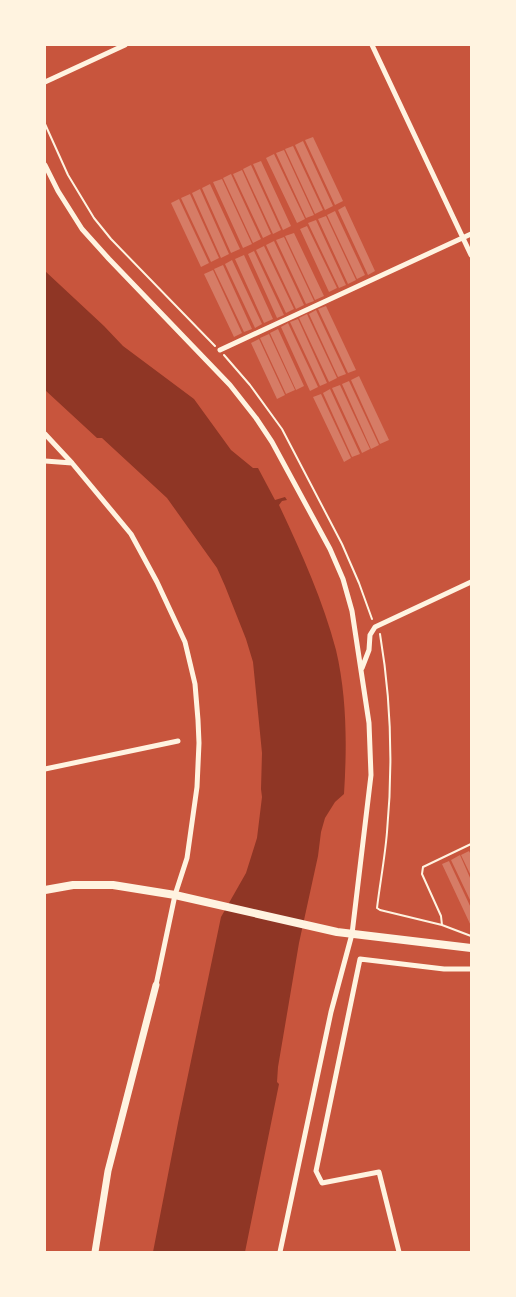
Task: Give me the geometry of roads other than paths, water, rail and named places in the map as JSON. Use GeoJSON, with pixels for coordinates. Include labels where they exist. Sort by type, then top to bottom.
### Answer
{"type":"FeatureCollection","features":[{"type":"Feature","properties":{"kind":"main road"},"geometry":{"type":"LineString","coordinates":[[45,890],[73,885],[113,885],[178,895],[337,932],[471,948]]}},
{"type":"Feature","properties":{"kind":"street"},"geometry":{"type":"LineString","coordinates":[[45,82],[125,45]]}},
{"type":"Feature","properties":{"kind":"street"},"geometry":{"type":"LineString","coordinates":[[372,45],[471,255]]}},
{"type":"Feature","properties":{"kind":"street"},"geometry":{"type":"LineString","coordinates":[[45,165],[58,191],[82,229],[230,385],[256,418],[272,442],[330,549],[343,579],[352,611],[369,723],[371,775],[352,934],[331,1012],[280,1252]]}},
{"type":"Feature","properties":{"kind":"street"},"geometry":{"type":"LineString","coordinates":[[220,350],[471,234]]}},
{"type":"Feature","properties":{"kind":"street"},"geometry":{"type":"LineString","coordinates":[[45,434],[72,463],[131,534],[157,582],[185,642],[195,684],[198,720],[197,787],[187,858],[108,1172],[95,1252]]}},
{"type":"Feature","properties":{"kind":"street"},"geometry":{"type":"LineString","coordinates":[[45,461],[72,463]]}},
{"type":"Feature","properties":{"kind":"street"},"geometry":{"type":"LineString","coordinates":[[361,670],[368,650],[370,635],[375,627],[471,582]]}},
{"type":"Feature","properties":{"kind":"street"},"geometry":{"type":"LineString","coordinates":[[45,768],[178,741]]}},
{"type":"Feature","properties":{"kind":"street"},"geometry":{"type":"LineString","coordinates":[[399,1252],[378,1172],[322,1183],[316,1170],[360,959],[444,969],[471,969]]}}]}
